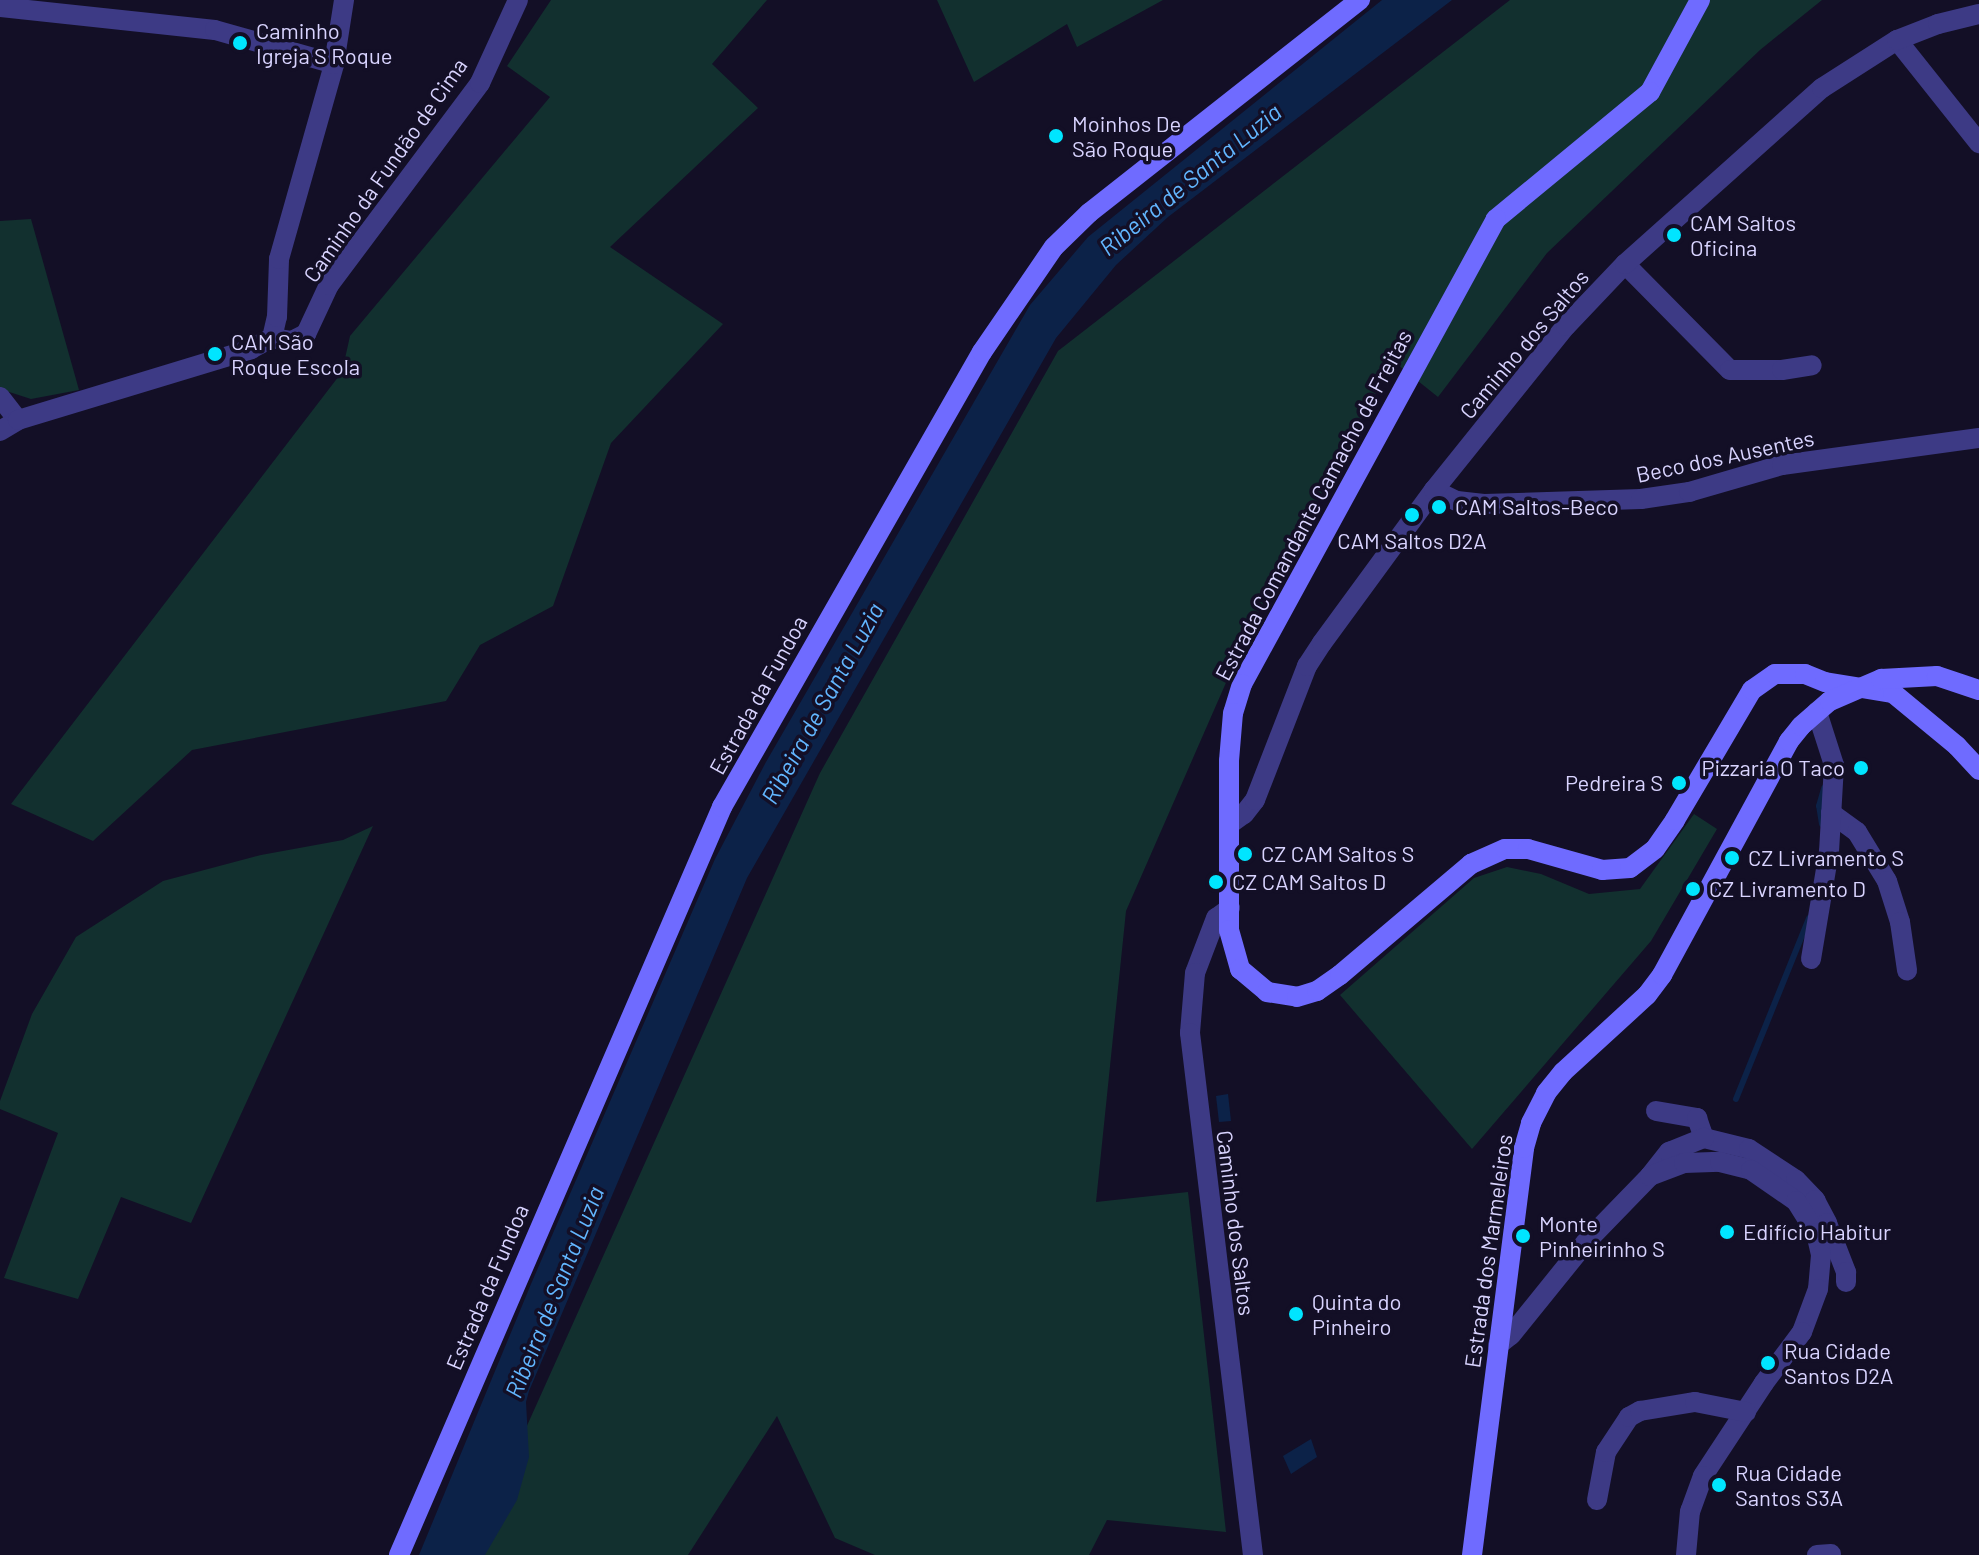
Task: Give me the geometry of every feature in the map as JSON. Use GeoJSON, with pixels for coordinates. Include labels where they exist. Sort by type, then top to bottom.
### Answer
{"type":"FeatureCollection","features":[{"type":"Feature","properties":{"kind":"main road","name":"Estrada da Fundoa"},"geometry":{"type":"LineString","coordinates":[[399,1555],[722,807],[982,352],[1054,247],[1089,213],[1360,0]]}},
{"type":"Feature","properties":{"kind":"main road","name":"Estrada Comandante Camacho de Freitas"},"geometry":{"type":"LineString","coordinates":[[1700,0],[1650,92],[1496,219],[1242,684],[1233,713],[1229,930],[1240,969],[1267,992],[1297,997],[1317,991],[1471,864],[1505,849],[1528,849],[1589,868],[1616,871],[1644,859],[1675,820],[1752,690],[1775,674],[1805,674],[1825,682],[1862,686]]}},
{"type":"Feature","properties":{"kind":"main road","name":"Estrada dos Marmeleiros"},"geometry":{"type":"LineString","coordinates":[[1472,1555],[1524,1148],[1539,1107],[1563,1072],[1647,995],[1662,975],[1789,741],[1817,712],[1830,701],[1862,686],[1908,675],[1937,676],[1979,690]]}},
{"type":"Feature","properties":{"kind":"main road"},"geometry":{"type":"LineString","coordinates":[[1862,686],[1893,693],[1957,746],[1979,770]]}},
{"type":"Feature","properties":{"kind":"street"},"geometry":{"type":"LineString","coordinates":[[0,431],[18,420],[251,349],[272,338],[279,259],[334,64],[344,0]]}},
{"type":"Feature","properties":{"kind":"street","name":"Caminho da Fundão de Cima"},"geometry":{"type":"LineString","coordinates":[[272,338],[292,341],[306,334],[329,285],[480,83],[518,0]]}},
{"type":"Feature","properties":{"kind":"street"},"geometry":{"type":"LineString","coordinates":[[0,7],[215,30],[334,64]]}},
{"type":"Feature","properties":{"kind":"street","name":"Caminho dos Saltos"},"geometry":{"type":"LineString","coordinates":[[1230,824],[1244,814],[1255,800],[1307,666],[1434,490],[1566,326],[1625,264],[1822,88],[1897,40],[1938,24],[1979,14]]}},
{"type":"Feature","properties":{"kind":"street"},"geometry":{"type":"LineString","coordinates":[[1897,40],[1979,143]]}},
{"type":"Feature","properties":{"kind":"street"},"geometry":{"type":"LineString","coordinates":[[1625,264],[1730,370],[1782,370],[1812,365]]}},
{"type":"Feature","properties":{"kind":"street"},"geometry":{"type":"LineString","coordinates":[[0,397],[18,420]]}},
{"type":"Feature","properties":{"kind":"street","name":"Beco dos Ausentes"},"geometry":{"type":"LineString","coordinates":[[1434,490],[1457,501],[1484,504],[1641,499],[1689,492],[1782,465],[1979,438]]}},
{"type":"Feature","properties":{"kind":"street"},"geometry":{"type":"LineString","coordinates":[[1811,959],[1829,852],[1834,765],[1817,712]]}},
{"type":"Feature","properties":{"kind":"street"},"geometry":{"type":"LineString","coordinates":[[1831,813],[1857,832],[1887,881],[1900,922],[1907,970]]}},
{"type":"Feature","properties":{"kind":"street","name":"Caminho dos Saltos"},"geometry":{"type":"LineString","coordinates":[[1230,908],[1216,918],[1195,973],[1190,1033],[1253,1555]]}},
{"type":"Feature","properties":{"kind":"street"},"geometry":{"type":"LineString","coordinates":[[1656,1111],[1697,1118],[1704,1138]]}},
{"type":"Feature","properties":{"kind":"street"},"geometry":{"type":"LineString","coordinates":[[1498,1345],[1511,1335],[1586,1242],[1669,1152],[1704,1138],[1749,1149],[1796,1180],[1815,1200],[1827,1223],[1846,1272],[1846,1282]]}},
{"type":"Feature","properties":{"kind":"street"},"geometry":{"type":"LineString","coordinates":[[1650,1176],[1684,1163],[1720,1162],[1751,1170],[1796,1201],[1816,1233],[1821,1255],[1819,1286],[1802,1332],[1703,1476],[1690,1511],[1686,1555]]}},
{"type":"Feature","properties":{"kind":"street"},"geometry":{"type":"LineString","coordinates":[[1597,1500],[1606,1452],[1629,1417],[1640,1411],[1695,1402],[1746,1412]]}},
{"type":"Feature","properties":{"kind":"green space"},"geometry":{"type":"Polygon","coordinates":[[[551,0],[767,0],[712,64],[758,108],[610,247],[723,324],[611,443],[553,606],[480,645],[446,701],[192,750],[93,841],[11,804],[342,372],[350,336],[550,97],[507,66],[551,0]]]}},
{"type":"Feature","properties":{"kind":"green space"},"geometry":{"type":"Polygon","coordinates":[[[937,0],[1163,0],[1077,47],[1067,24],[974,82],[937,0]]]}},
{"type":"Feature","properties":{"kind":"green space"},"geometry":{"type":"Polygon","coordinates":[[[1510,0],[1822,0],[1760,50],[1547,253],[1438,397],[1393,361],[1246,637],[1126,911],[1096,1202],[1188,1192],[1226,1532],[1107,1520],[1089,1555],[875,1555],[835,1538],[777,1416],[688,1555],[469,1555],[820,773],[1058,351],[1510,0]]]}},
{"type":"Feature","properties":{"kind":"green space"},"geometry":{"type":"Polygon","coordinates":[[[31,219],[79,390],[31,399],[0,389],[0,221],[31,219]]]}},
{"type":"Feature","properties":{"kind":"green space"},"geometry":{"type":"Polygon","coordinates":[[[1694,814],[1717,829],[1651,941],[1472,1149],[1340,995],[1474,878],[1507,867],[1541,874],[1589,894],[1640,889],[1694,814]]]}},
{"type":"Feature","properties":{"kind":"green space"},"geometry":{"type":"Polygon","coordinates":[[[373,826],[191,1223],[121,1197],[78,1299],[4,1278],[58,1133],[0,1109],[0,1101],[32,1014],[76,937],[163,881],[261,855],[343,840],[373,826]]]}},
{"type":"Feature","properties":{"kind":"water","name":"Ribeira de Santa Luzia"},"geometry":{"type":"Polygon","coordinates":[[[1382,0],[1452,0],[1168,217],[1116,265],[1056,338],[747,878],[529,1391],[526,1402],[529,1457],[517,1500],[485,1555],[419,1555],[531,1284],[715,859],[766,762],[1030,305],[1088,237],[1382,0]]]}},
{"type":"Feature","properties":{"kind":"water"},"geometry":{"type":"Polygon","coordinates":[[[1228,1094],[1231,1121],[1219,1122],[1216,1096],[1228,1094]]]}},
{"type":"Feature","properties":{"kind":"water"},"geometry":{"type":"Polygon","coordinates":[[[1311,1439],[1317,1457],[1291,1474],[1283,1456],[1311,1439]]]}},
{"type":"Feature","properties":{"kind":"waterway"},"geometry":{"type":"LineString","coordinates":[[1822,824],[1819,806],[1824,788]]}},
{"type":"Feature","properties":{"kind":"waterway"},"geometry":{"type":"LineString","coordinates":[[1736,1099],[1809,918]]}},
{"type":"Feature","properties":{"kind":"place","name":"Caminho Igreja S Roque"},"geometry":{"type":"Point","coordinates":[240,43]}},
{"type":"Feature","properties":{"kind":"place","name":"Moinhos De São Roque"},"geometry":{"type":"Point","coordinates":[1056,136]}},
{"type":"Feature","properties":{"kind":"place","name":"CAM Saltos Oficina"},"geometry":{"type":"Point","coordinates":[1674,235]}},
{"type":"Feature","properties":{"kind":"place","name":"CAM São Roque Escola"},"geometry":{"type":"Point","coordinates":[215,354]}},
{"type":"Feature","properties":{"kind":"place","name":"CAM Saltos-Beco"},"geometry":{"type":"Point","coordinates":[1439,507]}},
{"type":"Feature","properties":{"kind":"place","name":"CAM Saltos D2A"},"geometry":{"type":"Point","coordinates":[1412,515]}},
{"type":"Feature","properties":{"kind":"place","name":"Pizzaria O Taco"},"geometry":{"type":"Point","coordinates":[1861,768]}},
{"type":"Feature","properties":{"kind":"place","name":"Pedreira S"},"geometry":{"type":"Point","coordinates":[1679,783]}},
{"type":"Feature","properties":{"kind":"place","name":"CZ CAM Saltos S"},"geometry":{"type":"Point","coordinates":[1245,854]}},
{"type":"Feature","properties":{"kind":"place","name":"CZ Livramento S"},"geometry":{"type":"Point","coordinates":[1732,858]}},
{"type":"Feature","properties":{"kind":"place","name":"CZ CAM Saltos D"},"geometry":{"type":"Point","coordinates":[1216,882]}},
{"type":"Feature","properties":{"kind":"place","name":"CZ Livramento D"},"geometry":{"type":"Point","coordinates":[1693,889]}},
{"type":"Feature","properties":{"kind":"place","name":"Edifício Habitur"},"geometry":{"type":"Point","coordinates":[1727,1232]}},
{"type":"Feature","properties":{"kind":"place","name":"Monte Pinheirinho S"},"geometry":{"type":"Point","coordinates":[1523,1236]}},
{"type":"Feature","properties":{"kind":"place","name":"Quinta do Pinheiro"},"geometry":{"type":"Point","coordinates":[1296,1314]}},
{"type":"Feature","properties":{"kind":"place","name":"Rua Cidade Santos D2A"},"geometry":{"type":"Point","coordinates":[1768,1363]}},
{"type":"Feature","properties":{"kind":"place","name":"Rua Cidade Santos S3A"},"geometry":{"type":"Point","coordinates":[1719,1485]}}]}
